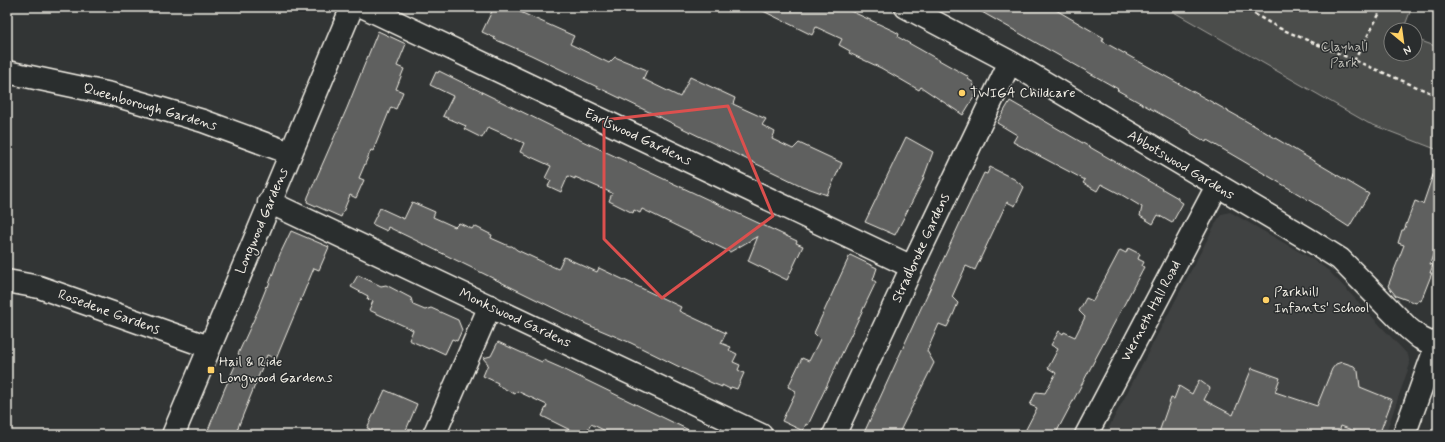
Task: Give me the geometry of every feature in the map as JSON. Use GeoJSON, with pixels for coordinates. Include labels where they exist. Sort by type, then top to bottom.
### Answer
{"type":"FeatureCollection","features":[{"type":"Feature","properties":{"kind":"street","name":"Longwood Gardens"},"geometry":{"type":"LineString","coordinates":[[173,435],[269,202],[352,7]]}},
{"type":"Feature","properties":{"kind":"street","name":"Earlswood Gardens"},"geometry":{"type":"LineString","coordinates":[[364,7],[912,266]]}},
{"type":"Feature","properties":{"kind":"street","name":"Abbotswood Gardens"},"geometry":{"type":"LineString","coordinates":[[906,7],[1010,62],[1340,259],[1408,328],[1437,345]]}},
{"type":"Feature","properties":{"kind":"street","name":"Stradbroke Gardens"},"geometry":{"type":"LineString","coordinates":[[834,435],[912,266],[1010,62]]}},
{"type":"Feature","properties":{"kind":"street","name":"Queenborough Gardens"},"geometry":{"type":"LineString","coordinates":[[7,72],[125,98],[203,121],[290,153]]}},
{"type":"Feature","properties":{"kind":"street","name":"Werneth Hall Road"},"geometry":{"type":"LineString","coordinates":[[1086,435],[1217,186]]}},
{"type":"Feature","properties":{"kind":"street","name":"Monkswood Gardens"},"geometry":{"type":"LineString","coordinates":[[269,202],[761,435]]}},
{"type":"Feature","properties":{"kind":"street","name":"Rosedene Gardens"},"geometry":{"type":"LineString","coordinates":[[7,281],[39,287],[209,347]]}},
{"type":"Feature","properties":{"kind":"street"},"geometry":{"type":"LineString","coordinates":[[434,435],[490,306]]}},
{"type":"Feature","properties":{"kind":"street"},"geometry":{"type":"LineString","coordinates":[[1404,435],[1437,345]]}},
{"type":"Feature","properties":{"kind":"path"},"geometry":{"type":"LineString","coordinates":[[1242,7],[1279,28],[1438,96]]}},
{"type":"Feature","properties":{"kind":"path"},"geometry":{"type":"LineString","coordinates":[[1354,61],[1383,7]]}},
{"type":"Feature","properties":{"kind":"highlighted area"},"geometry":{"type":"Polygon","coordinates":[[[728,106],[773,216],[662,298],[604,239],[604,120],[728,106]]]}},
{"type":"Feature","properties":{"kind":"shaded area","name":"Parkhill Infants' School"},"geometry":{"type":"Polygon","coordinates":[[[1230,212],[1317,262],[1329,271],[1408,355],[1410,364],[1385,435],[1105,435],[1218,219],[1222,214],[1230,212]]]}},
{"type":"Feature","properties":{"kind":"green space","name":"Clayhall Park"},"geometry":{"type":"Polygon","coordinates":[[[1165,7],[1412,7],[1406,22],[1383,22],[1383,62],[1423,62],[1423,42],[1438,47],[1438,150],[1368,123],[1165,7]]]}},
{"type":"Feature","properties":{"kind":"building"},"geometry":{"type":"Polygon","coordinates":[[[494,7],[509,7],[574,36],[570,44],[609,63],[615,57],[647,70],[643,79],[680,97],[690,77],[735,98],[733,104],[766,119],[762,125],[775,132],[772,139],[793,149],[799,143],[842,163],[827,195],[802,186],[531,55],[494,39],[495,38],[482,32],[494,7]]]}},
{"type":"Feature","properties":{"kind":"building"},"geometry":{"type":"Polygon","coordinates":[[[755,7],[842,7],[894,31],[899,34],[898,37],[969,77],[968,79],[974,83],[973,85],[979,89],[963,115],[921,87],[919,90],[881,68],[849,53],[850,51],[839,45],[842,39],[816,27],[812,35],[755,7]]]}},
{"type":"Feature","properties":{"kind":"building"},"geometry":{"type":"Polygon","coordinates":[[[973,7],[1051,7],[1104,38],[1102,41],[1255,126],[1369,194],[1349,227],[1321,209],[1322,208],[1243,161],[1207,140],[1206,142],[1191,133],[1191,131],[973,7]]]}},
{"type":"Feature","properties":{"kind":"building"},"geometry":{"type":"Polygon","coordinates":[[[378,31],[406,44],[397,66],[404,69],[396,89],[403,92],[396,109],[391,107],[373,151],[371,150],[359,178],[364,180],[356,198],[350,195],[341,217],[307,202],[378,31]]]}},
{"type":"Feature","properties":{"kind":"building"},"geometry":{"type":"Polygon","coordinates":[[[439,71],[563,132],[797,241],[796,243],[803,246],[787,280],[748,261],[758,236],[730,252],[642,209],[640,213],[634,210],[633,213],[609,201],[612,193],[575,177],[575,179],[568,176],[561,192],[548,186],[551,181],[545,178],[551,166],[520,152],[524,143],[488,127],[482,138],[464,129],[466,126],[443,116],[453,96],[430,85],[436,72],[438,73],[439,71]]]}},
{"type":"Feature","properties":{"kind":"building"},"geometry":{"type":"Polygon","coordinates":[[[1010,101],[1178,198],[1178,200],[1183,203],[1172,223],[1158,215],[1153,224],[1140,216],[1142,207],[1122,195],[1101,184],[1097,191],[1083,183],[1085,180],[1013,142],[1017,135],[997,123],[1010,101]]]}},
{"type":"Feature","properties":{"kind":"building"},"geometry":{"type":"Polygon","coordinates":[[[906,137],[933,152],[922,182],[895,235],[865,222],[906,137]]]}},
{"type":"Feature","properties":{"kind":"building"},"geometry":{"type":"Polygon","coordinates":[[[1436,166],[1438,167],[1438,239],[1430,264],[1433,265],[1430,273],[1432,273],[1421,301],[1418,300],[1416,303],[1396,296],[1388,286],[1404,245],[1398,243],[1402,230],[1404,230],[1415,201],[1423,204],[1436,166]]]}},
{"type":"Feature","properties":{"kind":"building"},"geometry":{"type":"Polygon","coordinates":[[[990,167],[1014,179],[1024,187],[1015,206],[1007,202],[975,270],[966,266],[952,297],[958,303],[953,315],[947,327],[939,324],[927,351],[934,363],[898,435],[863,435],[959,225],[984,173],[987,174],[990,167]]]}},
{"type":"Feature","properties":{"kind":"building"},"geometry":{"type":"Polygon","coordinates":[[[412,202],[435,212],[433,217],[455,227],[459,223],[472,229],[474,226],[492,235],[491,238],[512,246],[517,250],[558,269],[564,257],[597,272],[599,268],[681,307],[679,311],[726,333],[721,343],[731,347],[729,350],[737,354],[733,362],[740,365],[738,370],[744,373],[737,389],[731,387],[730,389],[722,385],[722,387],[712,383],[631,343],[586,324],[388,227],[387,231],[372,224],[380,208],[404,219],[412,202]]]}},
{"type":"Feature","properties":{"kind":"building"},"geometry":{"type":"Polygon","coordinates":[[[291,231],[329,247],[319,270],[314,268],[276,359],[267,355],[235,435],[206,435],[240,355],[238,354],[260,306],[280,254],[291,231]]]}},
{"type":"Feature","properties":{"kind":"building"},"geometry":{"type":"Polygon","coordinates":[[[1128,248],[1140,254],[1138,259],[1144,262],[1142,266],[1144,267],[1055,435],[1023,435],[1037,408],[1030,405],[1036,392],[1045,393],[1056,373],[1048,368],[1058,349],[1051,345],[1059,331],[1063,334],[1064,332],[1075,337],[1085,317],[1079,311],[1086,298],[1093,301],[1120,250],[1126,253],[1128,248]]]}},
{"type":"Feature","properties":{"kind":"building"},"geometry":{"type":"Polygon","coordinates":[[[850,255],[877,268],[873,280],[876,282],[808,425],[806,424],[803,431],[782,421],[796,391],[788,387],[802,358],[809,361],[820,339],[814,333],[850,255]]]}},
{"type":"Feature","properties":{"kind":"building"},"geometry":{"type":"Polygon","coordinates":[[[358,275],[381,286],[386,285],[411,298],[413,305],[425,310],[431,308],[458,320],[462,330],[457,341],[452,339],[445,354],[409,340],[413,330],[369,310],[373,301],[367,299],[368,296],[351,287],[358,275]]]}},
{"type":"Feature","properties":{"kind":"building"},"geometry":{"type":"Polygon","coordinates":[[[498,342],[542,362],[543,360],[559,367],[699,435],[614,435],[591,424],[585,435],[580,435],[542,416],[547,405],[517,391],[515,394],[497,385],[498,383],[483,376],[488,364],[483,358],[491,356],[498,342]]]}},
{"type":"Feature","properties":{"kind":"building"},"geometry":{"type":"Polygon","coordinates":[[[1342,362],[1354,366],[1358,371],[1360,387],[1392,400],[1379,435],[1365,435],[1341,426],[1338,435],[1158,435],[1171,398],[1174,399],[1179,386],[1192,394],[1199,380],[1210,388],[1204,400],[1233,415],[1252,368],[1280,378],[1275,392],[1317,406],[1332,369],[1336,364],[1342,362]]]}},
{"type":"Feature","properties":{"kind":"building"},"geometry":{"type":"Polygon","coordinates":[[[385,390],[417,404],[404,435],[367,435],[370,429],[367,428],[385,390]]]}},
{"type":"Feature","properties":{"kind":"place","name":"TWIGA Childcare"},"geometry":{"type":"Point","coordinates":[962,93]}},
{"type":"Feature","properties":{"kind":"place","name":"Parkhill Infants' School"},"geometry":{"type":"Point","coordinates":[1266,300]}},
{"type":"Feature","properties":{"kind":"place","name":"Hail & Ride Longwood Gardens"},"geometry":{"type":"Point","coordinates":[211,370]}}]}
